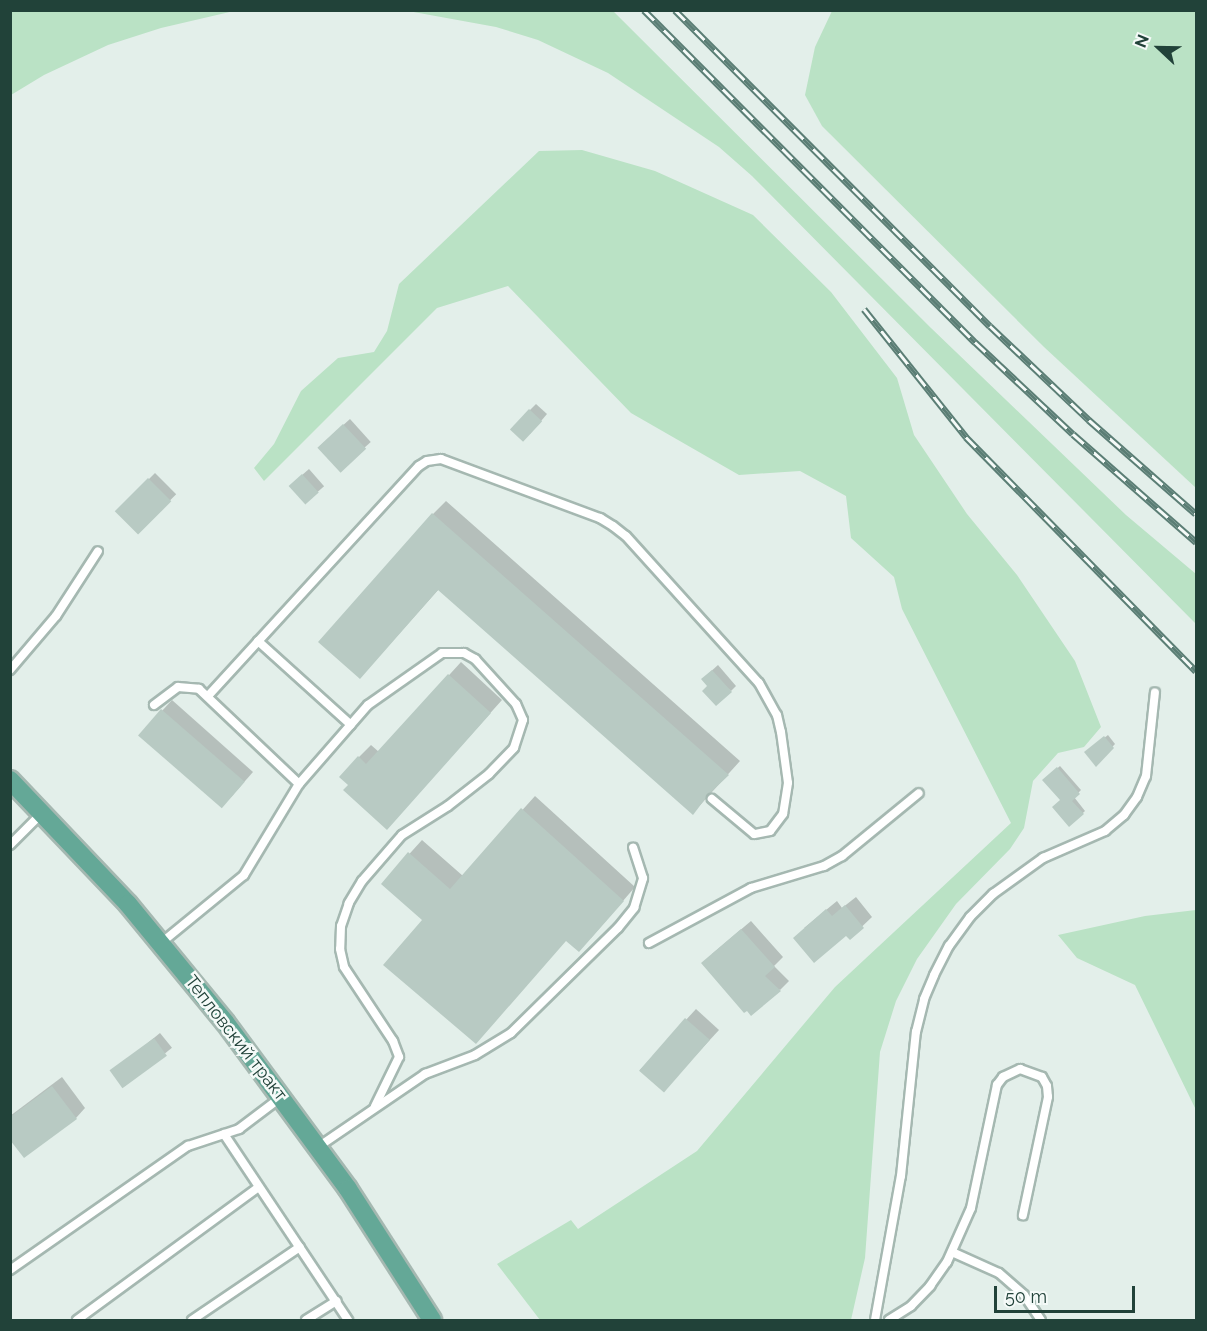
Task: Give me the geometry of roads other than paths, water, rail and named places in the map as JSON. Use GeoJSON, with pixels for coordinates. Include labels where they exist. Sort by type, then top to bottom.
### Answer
{"type":"FeatureCollection","features":[{"type":"Feature","properties":{"kind":"main road","name":"Тепловский тракт"},"geometry":{"type":"LineString","coordinates":[[10,780],[43,812],[161,943],[282,1096],[432,1320]]}},
{"type":"Feature","properties":{"kind":"lane"},"geometry":{"type":"LineString","coordinates":[[208,696],[419,466],[434,459],[449,461],[600,518],[613,526],[626,536],[759,683],[777,715],[782,732],[788,783],[783,814],[770,831],[754,834],[712,799]]}},
{"type":"Feature","properties":{"kind":"lane"},"geometry":{"type":"LineString","coordinates":[[10,670],[56,616],[98,551]]}},
{"type":"Feature","properties":{"kind":"lane"},"geometry":{"type":"LineString","coordinates":[[258,641],[351,725]]}},
{"type":"Feature","properties":{"kind":"lane"},"geometry":{"type":"LineString","coordinates":[[161,943],[243,875],[299,784],[378,696],[441,653],[453,651],[464,653],[485,668],[516,704],[524,720],[514,748],[489,774],[448,806],[402,835],[362,880],[349,903],[341,926],[340,949],[344,966],[393,1041],[399,1057],[375,1106]]}},
{"type":"Feature","properties":{"kind":"lane"},"geometry":{"type":"LineString","coordinates":[[154,705],[178,687],[194,687],[208,696],[299,784]]}},
{"type":"Feature","properties":{"kind":"lane"},"geometry":{"type":"LineString","coordinates":[[875,1320],[901,1176],[916,1032],[924,999],[934,975],[949,946],[970,917],[993,894],[1043,858],[1105,831],[1124,815],[1137,797],[1146,776],[1155,692]]}},
{"type":"Feature","properties":{"kind":"lane"},"geometry":{"type":"LineString","coordinates":[[649,943],[674,927],[751,888],[824,866],[842,856],[919,793]]}},
{"type":"Feature","properties":{"kind":"lane"},"geometry":{"type":"LineString","coordinates":[[10,845],[43,812]]}},
{"type":"Feature","properties":{"kind":"lane"},"geometry":{"type":"LineString","coordinates":[[318,1147],[425,1074],[475,1055],[511,1033],[618,928],[634,908],[643,878],[633,848]]}},
{"type":"Feature","properties":{"kind":"lane"},"geometry":{"type":"LineString","coordinates":[[889,1320],[911,1306],[930,1286],[952,1252],[971,1208],[997,1085],[1003,1077],[1020,1069],[1042,1077],[1047,1086],[1048,1097],[1023,1215]]}},
{"type":"Feature","properties":{"kind":"lane"},"geometry":{"type":"LineString","coordinates":[[10,1270],[188,1146],[244,1125],[282,1096]]}},
{"type":"Feature","properties":{"kind":"lane"},"geometry":{"type":"LineString","coordinates":[[224,1134],[348,1320]]}},
{"type":"Feature","properties":{"kind":"lane"},"geometry":{"type":"LineString","coordinates":[[77,1320],[259,1187]]}},
{"type":"Feature","properties":{"kind":"lane"},"geometry":{"type":"LineString","coordinates":[[192,1320],[300,1247]]}},
{"type":"Feature","properties":{"kind":"lane"},"geometry":{"type":"LineString","coordinates":[[952,1252],[999,1273],[1023,1295],[1041,1320]]}},
{"type":"Feature","properties":{"kind":"lane"},"geometry":{"type":"LineString","coordinates":[[306,1320],[336,1301]]}},
{"type":"Feature","properties":{"kind":"railway"},"geometry":{"type":"LineString","coordinates":[[644,10],[975,342],[1073,434],[1196,542]]}},
{"type":"Feature","properties":{"kind":"railway"},"geometry":{"type":"LineString","coordinates":[[675,10],[990,326],[1089,420],[1196,514]]}},
{"type":"Feature","properties":{"kind":"railway"},"geometry":{"type":"LineString","coordinates":[[864,309],[966,437],[1196,671]]}}]}
